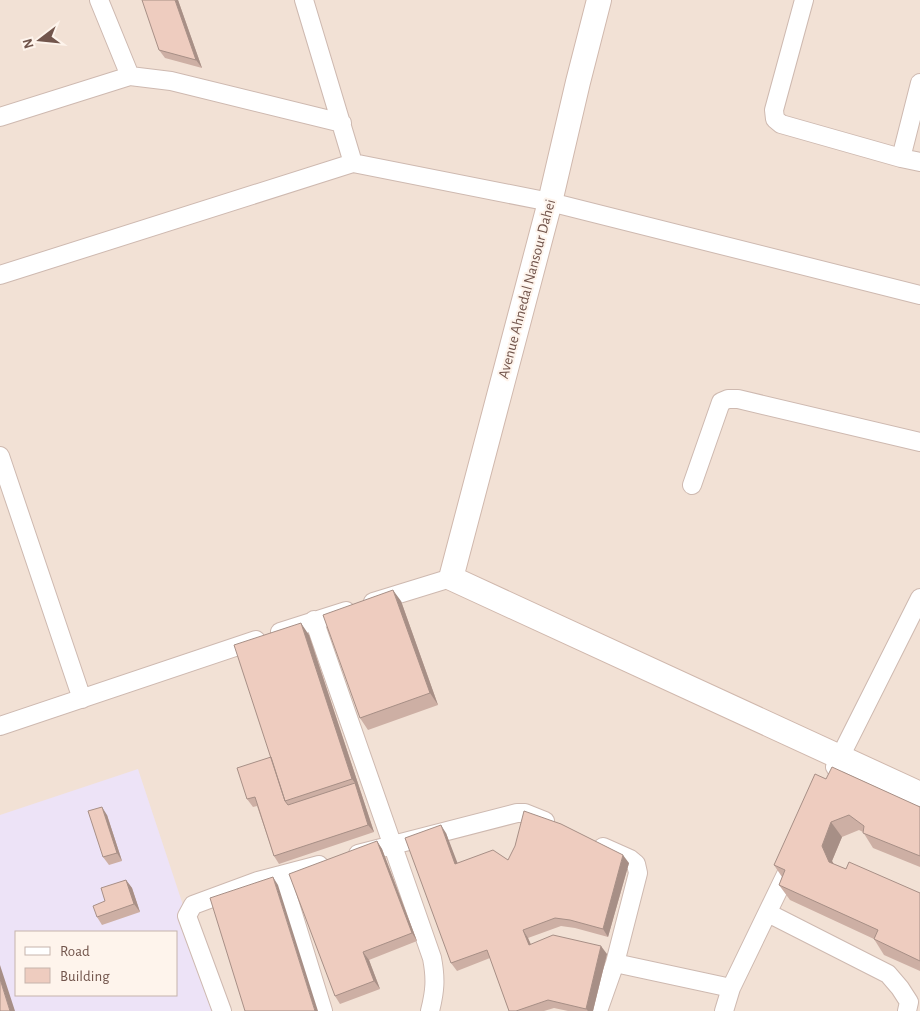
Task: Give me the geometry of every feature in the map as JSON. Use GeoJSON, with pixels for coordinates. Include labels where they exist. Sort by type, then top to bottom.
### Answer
{"type":"FeatureCollection","features":[{"type":"Feature","properties":{"kind":"street"},"geometry":{"type":"LineString","coordinates":[[99,0],[130,76]]}},
{"type":"Feature","properties":{"kind":"street"},"geometry":{"type":"LineString","coordinates":[[304,0],[353,163]]}},
{"type":"Feature","properties":{"kind":"street","name":"Avenue Ahnedal Nansour Dahei"},"geometry":{"type":"LineString","coordinates":[[450,578],[550,202],[578,82],[600,0]]}},
{"type":"Feature","properties":{"kind":"street"},"geometry":{"type":"LineString","coordinates":[[804,0],[774,110],[775,119],[781,124],[920,162]]}},
{"type":"Feature","properties":{"kind":"street"},"geometry":{"type":"LineString","coordinates":[[0,117],[130,76],[171,81],[342,123]]}},
{"type":"Feature","properties":{"kind":"street"},"geometry":{"type":"LineString","coordinates":[[900,158],[920,83]]}},
{"type":"Feature","properties":{"kind":"street"},"geometry":{"type":"LineString","coordinates":[[0,275],[353,163],[550,202],[920,295]]}},
{"type":"Feature","properties":{"kind":"street"},"geometry":{"type":"LineString","coordinates":[[692,484],[721,402],[728,399],[738,399],[920,442]]}},
{"type":"Feature","properties":{"kind":"street"},"geometry":{"type":"LineString","coordinates":[[0,456],[82,699]]}},
{"type":"Feature","properties":{"kind":"street"},"geometry":{"type":"LineString","coordinates":[[0,726],[314,620],[450,578],[920,794]]}},
{"type":"Feature","properties":{"kind":"street"},"geometry":{"type":"LineString","coordinates":[[828,783],[920,598]]}},
{"type":"Feature","properties":{"kind":"street"},"geometry":{"type":"LineString","coordinates":[[314,620],[432,958],[436,974],[436,990],[430,1011]]}},
{"type":"Feature","properties":{"kind":"street"},"geometry":{"type":"LineString","coordinates":[[222,1011],[188,916],[193,905],[258,881],[392,844],[517,813],[533,816],[559,828]]}},
{"type":"Feature","properties":{"kind":"street"},"geometry":{"type":"LineString","coordinates":[[586,839],[630,859],[636,864],[638,873],[615,963],[598,1011]]}},
{"type":"Feature","properties":{"kind":"street"},"geometry":{"type":"LineString","coordinates":[[724,1011],[731,988],[796,852]]}},
{"type":"Feature","properties":{"kind":"street"},"geometry":{"type":"LineString","coordinates":[[281,875],[323,1011]]}},
{"type":"Feature","properties":{"kind":"street"},"geometry":{"type":"LineString","coordinates":[[768,913],[888,974],[912,1006]]}},
{"type":"Feature","properties":{"kind":"street"},"geometry":{"type":"LineString","coordinates":[[615,963],[731,988]]}},
{"type":"Feature","properties":{"kind":"shaded area"},"geometry":{"type":"Polygon","coordinates":[[[0,0],[920,0],[920,1011],[0,1011],[0,0]]]}},
{"type":"Feature","properties":{"kind":"shaded area"},"geometry":{"type":"Polygon","coordinates":[[[138,769],[218,1011],[0,1011],[0,815],[138,769]]]}},
{"type":"Feature","properties":{"kind":"building"},"geometry":{"type":"Polygon","coordinates":[[[142,0],[175,0],[196,60],[159,50],[142,0]]]}},
{"type":"Feature","properties":{"kind":"building"},"geometry":{"type":"Polygon","coordinates":[[[393,590],[430,693],[360,718],[323,615],[393,590]]]}},
{"type":"Feature","properties":{"kind":"building"},"geometry":{"type":"Polygon","coordinates":[[[301,623],[352,779],[285,801],[234,645],[301,623]]]}},
{"type":"Feature","properties":{"kind":"building"},"geometry":{"type":"Polygon","coordinates":[[[271,757],[288,805],[355,783],[368,825],[274,856],[255,797],[247,799],[237,768],[271,757]]]}},
{"type":"Feature","properties":{"kind":"building"},"geometry":{"type":"Polygon","coordinates":[[[832,767],[920,807],[920,856],[863,833],[864,826],[849,815],[831,822],[822,846],[829,862],[846,869],[849,862],[920,893],[920,961],[874,939],[878,930],[779,885],[785,870],[774,865],[815,774],[826,779],[832,767]]]}},
{"type":"Feature","properties":{"kind":"building"},"geometry":{"type":"Polygon","coordinates":[[[102,807],[117,853],[103,857],[88,811],[102,807]]]}},
{"type":"Feature","properties":{"kind":"building"},"geometry":{"type":"Polygon","coordinates":[[[524,811],[561,824],[623,855],[603,929],[555,918],[523,930],[529,945],[553,935],[601,946],[586,1009],[548,1000],[516,1011],[509,1011],[487,950],[451,963],[405,838],[441,825],[455,864],[493,850],[508,860],[515,846],[524,811]]]}},
{"type":"Feature","properties":{"kind":"building"},"geometry":{"type":"Polygon","coordinates":[[[377,841],[412,933],[363,952],[374,981],[335,996],[289,874],[377,841]]]}},
{"type":"Feature","properties":{"kind":"building"},"geometry":{"type":"Polygon","coordinates":[[[273,877],[315,1011],[245,1011],[210,898],[273,877]]]}},
{"type":"Feature","properties":{"kind":"building"},"geometry":{"type":"Polygon","coordinates":[[[126,880],[134,904],[97,917],[93,906],[105,901],[101,888],[126,880]]]}},
{"type":"Feature","properties":{"kind":"building"},"geometry":{"type":"Polygon","coordinates":[[[0,979],[10,1011],[0,1011],[0,979]]]}}]}
